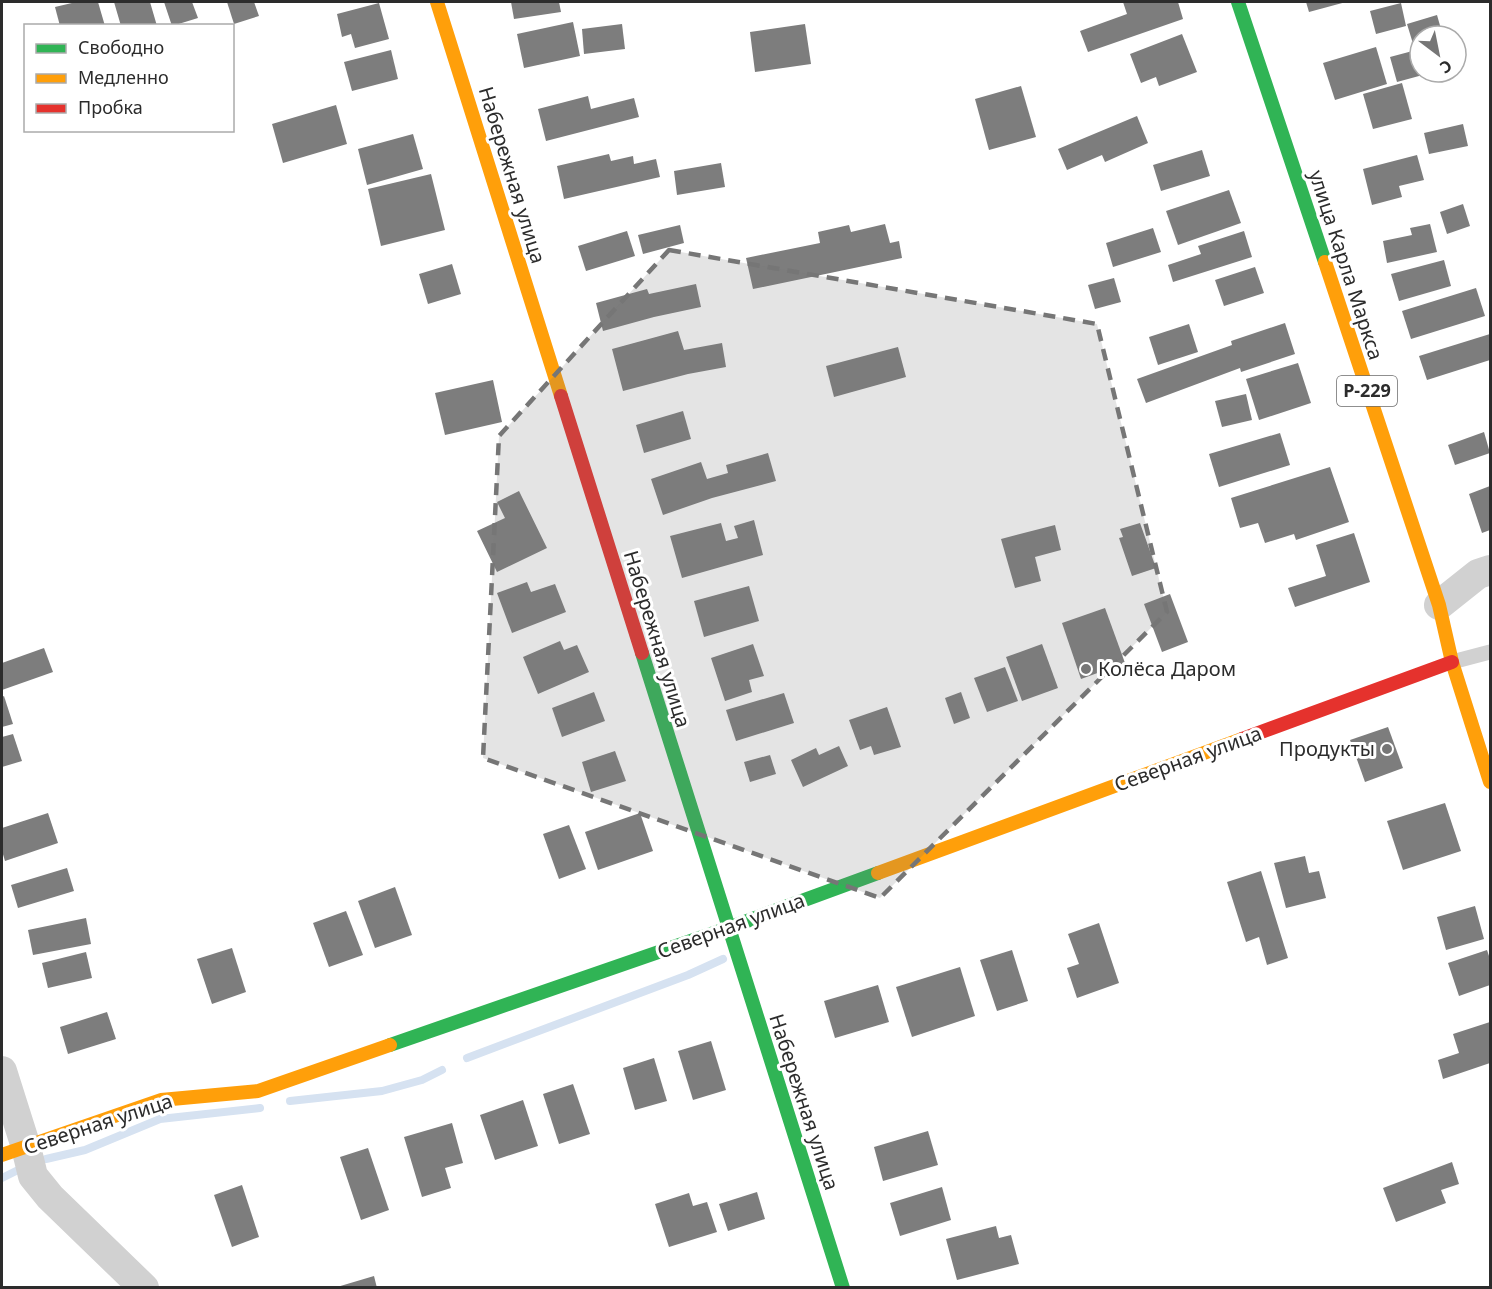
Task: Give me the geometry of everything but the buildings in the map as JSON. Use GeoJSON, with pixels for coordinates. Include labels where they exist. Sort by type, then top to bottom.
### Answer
{"type":"FeatureCollection","features":[{"type":"Feature","properties":{"kind":"main road","name":"Набережная улица"},"geometry":{"type":"LineString","coordinates":[[437,2],[843,1287]]}},
{"type":"Feature","properties":{"kind":"main road","name":"улица Карла Маркса"},"geometry":{"type":"LineString","coordinates":[[1238,2],[1439,605],[1452,662],[1491,782]]}},
{"type":"Feature","properties":{"kind":"main road","name":"Северная улица"},"geometry":{"type":"LineString","coordinates":[[14,1151],[161,1100],[258,1091],[728,928],[1452,662]]}},
{"type":"Feature","properties":{"kind":"street"},"geometry":{"type":"LineString","coordinates":[[1439,605],[1478,574],[1491,570]]}},
{"type":"Feature","properties":{"kind":"street"},"geometry":{"type":"LineString","coordinates":[[2,1071],[14,1151],[50,1197],[144,1287]]}},
{"type":"Feature","properties":{"kind":"lane"},"geometry":{"type":"LineString","coordinates":[[1452,662],[1491,652]]}},
{"type":"Feature","properties":{"kind":"highlighted area"},"geometry":{"type":"Polygon","coordinates":[[[669,250],[1097,324],[1167,612],[880,898],[483,758],[499,436],[669,250]]]}},
{"type":"Feature","properties":{"kind":"waterway"},"geometry":{"type":"LineString","coordinates":[[467,1058],[688,975],[723,959]]}},
{"type":"Feature","properties":{"kind":"waterway"},"geometry":{"type":"LineString","coordinates":[[290,1101],[382,1091],[422,1080],[442,1070]]}},
{"type":"Feature","properties":{"kind":"waterway"},"geometry":{"type":"LineString","coordinates":[[46,1159],[85,1150],[160,1119],[260,1108]]}},
{"type":"Feature","properties":{"kind":"waterway"},"geometry":{"type":"LineString","coordinates":[[2,1178],[16,1171]]}},
{"type":"Feature","properties":{"kind":"traffic: fast"},"geometry":{"type":"LineString","coordinates":[[1238,2],[1325,262]]}},
{"type":"Feature","properties":{"kind":"traffic: fast"},"geometry":{"type":"LineString","coordinates":[[642,653],[843,1288]]}},
{"type":"Feature","properties":{"kind":"traffic: fast"},"geometry":{"type":"LineString","coordinates":[[390,1045],[728,928],[878,873]]}},
{"type":"Feature","properties":{"kind":"traffic: slow"},"geometry":{"type":"LineString","coordinates":[[437,2],[561,396]]}},
{"type":"Feature","properties":{"kind":"traffic: slow"},"geometry":{"type":"LineString","coordinates":[[1325,262],[1439,605],[1452,662],[1490,782]]}},
{"type":"Feature","properties":{"kind":"traffic: slow"},"geometry":{"type":"LineString","coordinates":[[878,873],[1242,739]]}},
{"type":"Feature","properties":{"kind":"traffic: slow"},"geometry":{"type":"LineString","coordinates":[[2,1155],[161,1100],[258,1091],[390,1045]]}},
{"type":"Feature","properties":{"kind":"traffic: jam"},"geometry":{"type":"LineString","coordinates":[[561,396],[642,653]]}},
{"type":"Feature","properties":{"kind":"traffic: jam"},"geometry":{"type":"LineString","coordinates":[[1242,739],[1452,662]]}},
{"type":"Feature","properties":{"kind":"place","name":"Колёса Даром"},"geometry":{"type":"Point","coordinates":[1086,669]}},
{"type":"Feature","properties":{"kind":"place","name":"Продукты"},"geometry":{"type":"Point","coordinates":[1387,749]}}]}
